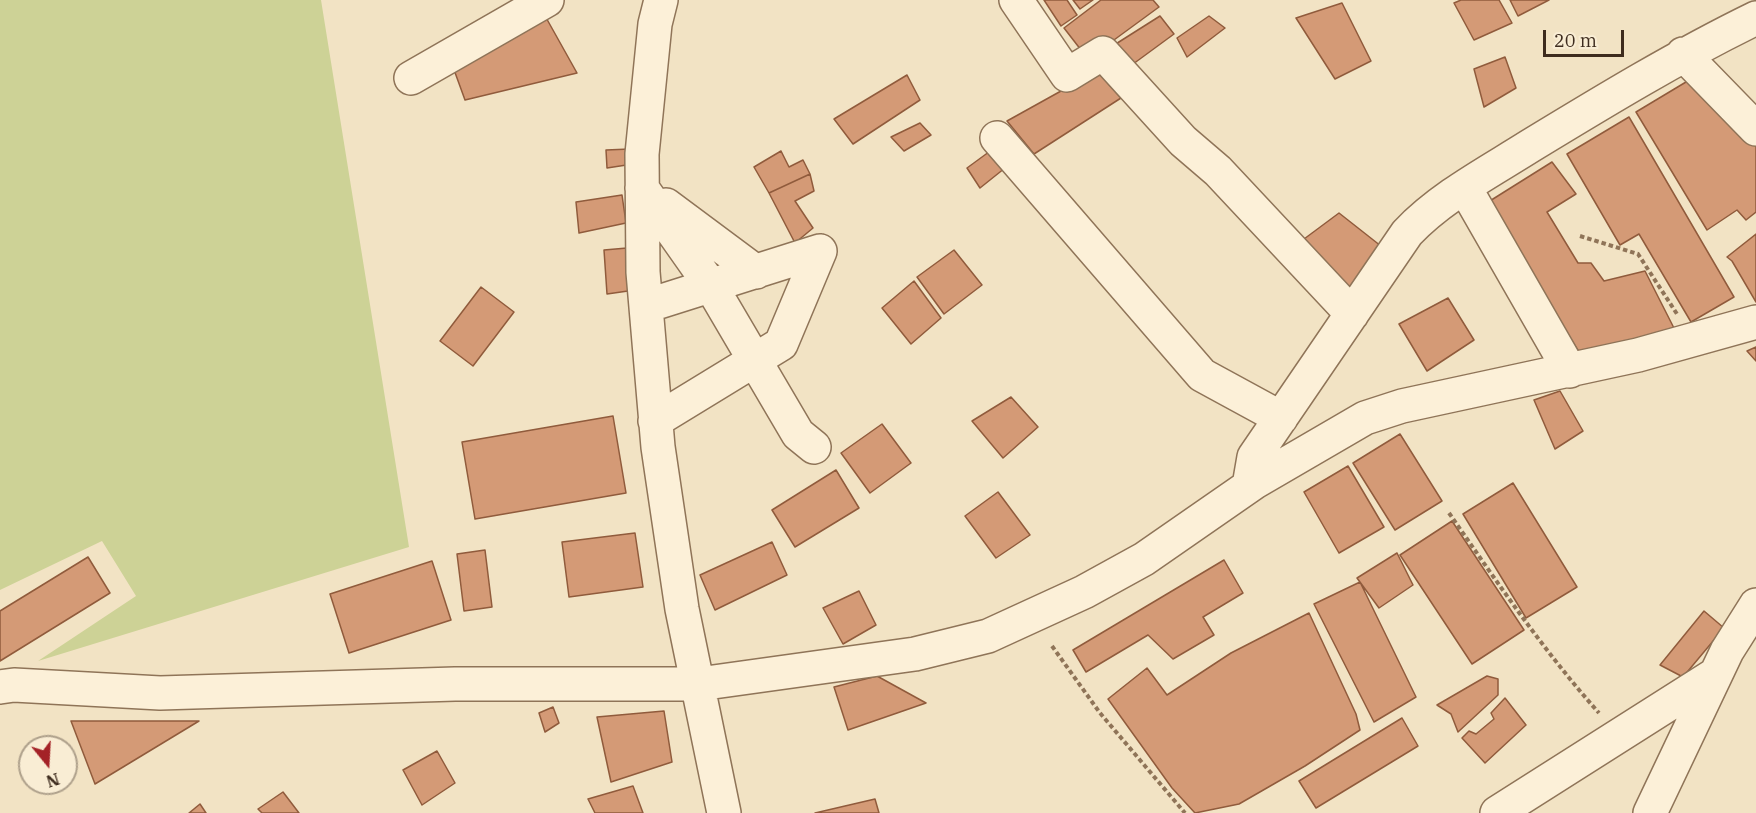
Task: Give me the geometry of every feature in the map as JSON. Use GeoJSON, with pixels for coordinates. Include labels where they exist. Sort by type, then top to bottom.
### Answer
{"type":"FeatureCollection","features":[{"type":"Feature","properties":{"kind":"street"},"geometry":{"type":"LineString","coordinates":[[411,78],[547,0]]}},
{"type":"Feature","properties":{"kind":"street"},"geometry":{"type":"LineString","coordinates":[[1016,0],[1067,75],[1103,53],[1184,141],[1218,171],[1352,314]]}},
{"type":"Feature","properties":{"kind":"street"},"geometry":{"type":"LineString","coordinates":[[658,4],[644,142],[642,188],[646,306],[655,421],[682,609],[724,813]]}},
{"type":"Feature","properties":{"kind":"street"},"geometry":{"type":"LineString","coordinates":[[1249,486],[1254,457],[1407,233],[1420,220],[1465,188],[1683,54],[1756,18]]}},
{"type":"Feature","properties":{"kind":"street"},"geometry":{"type":"LineString","coordinates":[[1683,54],[1756,129]]}},
{"type":"Feature","properties":{"kind":"street"},"geometry":{"type":"LineString","coordinates":[[997,138],[1202,375],[1281,418]]}},
{"type":"Feature","properties":{"kind":"street"},"geometry":{"type":"LineString","coordinates":[[642,188],[756,272]]}},
{"type":"Feature","properties":{"kind":"street"},"geometry":{"type":"LineString","coordinates":[[642,188],[711,286],[798,435],[814,447]]}},
{"type":"Feature","properties":{"kind":"street"},"geometry":{"type":"LineString","coordinates":[[1465,188],[1570,371]]}},
{"type":"Feature","properties":{"kind":"street"},"geometry":{"type":"LineString","coordinates":[[646,306],[820,251],[781,344],[655,421]]}},
{"type":"Feature","properties":{"kind":"street"},"geometry":{"type":"LineString","coordinates":[[0,687],[14,685],[160,693],[455,684],[699,684],[915,654],[988,636],[1084,592],[1144,559],[1249,486],[1365,418],[1402,406],[1570,371],[1756,322]]}},
{"type":"Feature","properties":{"kind":"street"},"geometry":{"type":"LineString","coordinates":[[1650,813],[1716,674],[1756,605]]}},
{"type":"Feature","properties":{"kind":"street"},"geometry":{"type":"LineString","coordinates":[[1497,813],[1716,674]]}},
{"type":"Feature","properties":{"kind":"path"},"geometry":{"type":"LineString","coordinates":[[1580,236],[1638,254],[1660,285],[1692,340]]}},
{"type":"Feature","properties":{"kind":"path"},"geometry":{"type":"LineString","coordinates":[[1449,513],[1556,665],[1619,736]]}},
{"type":"Feature","properties":{"kind":"path"},"geometry":{"type":"LineString","coordinates":[[1052,646],[1100,713],[1185,813]]}},
{"type":"Feature","properties":{"kind":"green space"},"geometry":{"type":"Polygon","coordinates":[[[0,0],[321,0],[409,547],[38,661],[136,596],[102,541],[0,590],[0,0]]]}},
{"type":"Feature","properties":{"kind":"building"},"geometry":{"type":"Polygon","coordinates":[[[1044,0],[1067,0],[1077,15],[1061,26],[1044,0]]]}},
{"type":"Feature","properties":{"kind":"building"},"geometry":{"type":"Polygon","coordinates":[[[1073,0],[1093,0],[1080,9],[1073,0]]]}},
{"type":"Feature","properties":{"kind":"building"},"geometry":{"type":"Polygon","coordinates":[[[1101,0],[1153,0],[1159,7],[1088,59],[1064,28],[1101,0]]]}},
{"type":"Feature","properties":{"kind":"building"},"geometry":{"type":"Polygon","coordinates":[[[1461,0],[1499,0],[1512,23],[1474,40],[1454,3],[1461,0]]]}},
{"type":"Feature","properties":{"kind":"building"},"geometry":{"type":"Polygon","coordinates":[[[1510,0],[1549,0],[1518,16],[1510,0]]]}},
{"type":"Feature","properties":{"kind":"building"},"geometry":{"type":"Polygon","coordinates":[[[1342,3],[1371,61],[1335,79],[1296,18],[1342,3]]]}},
{"type":"Feature","properties":{"kind":"building"},"geometry":{"type":"Polygon","coordinates":[[[544,14],[577,73],[465,100],[453,67],[544,14]]]}},
{"type":"Feature","properties":{"kind":"building"},"geometry":{"type":"Polygon","coordinates":[[[1160,16],[1174,34],[1129,67],[1111,47],[1160,16]]]}},
{"type":"Feature","properties":{"kind":"building"},"geometry":{"type":"Polygon","coordinates":[[[1209,16],[1225,28],[1187,57],[1177,38],[1209,16]]]}},
{"type":"Feature","properties":{"kind":"building"},"geometry":{"type":"Polygon","coordinates":[[[1505,57],[1516,88],[1484,107],[1474,69],[1505,57]]]}},
{"type":"Feature","properties":{"kind":"building"},"geometry":{"type":"Polygon","coordinates":[[[1097,71],[1121,98],[1034,154],[1007,121],[1097,71]]]}},
{"type":"Feature","properties":{"kind":"building"},"geometry":{"type":"Polygon","coordinates":[[[907,75],[920,100],[853,144],[834,119],[907,75]]]}},
{"type":"Feature","properties":{"kind":"building"},"geometry":{"type":"Polygon","coordinates":[[[1696,76],[1756,135],[1756,212],[1746,220],[1737,210],[1707,230],[1636,112],[1696,76]]]}},
{"type":"Feature","properties":{"kind":"building"},"geometry":{"type":"Polygon","coordinates":[[[1629,117],[1734,297],[1691,322],[1639,234],[1620,245],[1567,154],[1629,117]]]}},
{"type":"Feature","properties":{"kind":"building"},"geometry":{"type":"Polygon","coordinates":[[[920,123],[931,135],[904,151],[891,137],[920,123]]]}},
{"type":"Feature","properties":{"kind":"building"},"geometry":{"type":"Polygon","coordinates":[[[997,146],[1010,164],[980,188],[967,168],[997,146]]]}},
{"type":"Feature","properties":{"kind":"building"},"geometry":{"type":"Polygon","coordinates":[[[630,149],[633,164],[607,168],[606,150],[630,149]]]}},
{"type":"Feature","properties":{"kind":"building"},"geometry":{"type":"Polygon","coordinates":[[[781,151],[789,167],[803,160],[810,174],[769,193],[754,167],[781,151]]]}},
{"type":"Feature","properties":{"kind":"building"},"geometry":{"type":"Polygon","coordinates":[[[1552,162],[1576,194],[1547,212],[1578,263],[1591,263],[1604,281],[1645,271],[1678,336],[1584,360],[1485,204],[1552,162]]]}},
{"type":"Feature","properties":{"kind":"building"},"geometry":{"type":"Polygon","coordinates":[[[810,174],[814,191],[795,201],[813,228],[795,243],[769,193],[810,174]]]}},
{"type":"Feature","properties":{"kind":"building"},"geometry":{"type":"Polygon","coordinates":[[[622,195],[626,223],[579,233],[576,202],[622,195]]]}},
{"type":"Feature","properties":{"kind":"building"},"geometry":{"type":"Polygon","coordinates":[[[1339,213],[1386,250],[1353,294],[1300,242],[1339,213]]]}},
{"type":"Feature","properties":{"kind":"building"},"geometry":{"type":"Polygon","coordinates":[[[1756,234],[1756,302],[1732,261],[1727,257],[1756,234]]]}},
{"type":"Feature","properties":{"kind":"building"},"geometry":{"type":"Polygon","coordinates":[[[627,248],[628,291],[607,294],[604,250],[627,248]]]}},
{"type":"Feature","properties":{"kind":"building"},"geometry":{"type":"Polygon","coordinates":[[[954,250],[982,285],[944,314],[917,277],[954,250]]]}},
{"type":"Feature","properties":{"kind":"building"},"geometry":{"type":"Polygon","coordinates":[[[914,281],[941,318],[911,344],[882,308],[914,281]]]}},
{"type":"Feature","properties":{"kind":"building"},"geometry":{"type":"Polygon","coordinates":[[[481,287],[514,312],[473,366],[440,341],[481,287]]]}},
{"type":"Feature","properties":{"kind":"building"},"geometry":{"type":"Polygon","coordinates":[[[1448,298],[1474,340],[1427,371],[1399,324],[1448,298]]]}},
{"type":"Feature","properties":{"kind":"building"},"geometry":{"type":"Polygon","coordinates":[[[1756,347],[1756,361],[1747,351],[1756,347]]]}},
{"type":"Feature","properties":{"kind":"building"},"geometry":{"type":"Polygon","coordinates":[[[1560,391],[1583,431],[1555,449],[1534,400],[1560,391]]]}},
{"type":"Feature","properties":{"kind":"building"},"geometry":{"type":"Polygon","coordinates":[[[1011,397],[1038,427],[1003,458],[972,421],[1011,397]]]}},
{"type":"Feature","properties":{"kind":"building"},"geometry":{"type":"Polygon","coordinates":[[[613,416],[626,493],[475,519],[462,442],[613,416]]]}},
{"type":"Feature","properties":{"kind":"building"},"geometry":{"type":"Polygon","coordinates":[[[882,424],[911,463],[870,493],[841,453],[882,424]]]}},
{"type":"Feature","properties":{"kind":"building"},"geometry":{"type":"Polygon","coordinates":[[[1400,434],[1442,501],[1395,530],[1353,463],[1400,434]]]}},
{"type":"Feature","properties":{"kind":"building"},"geometry":{"type":"Polygon","coordinates":[[[1348,466],[1384,527],[1339,553],[1304,492],[1348,466]]]}},
{"type":"Feature","properties":{"kind":"building"},"geometry":{"type":"Polygon","coordinates":[[[836,470],[859,508],[795,547],[772,510],[836,470]]]}},
{"type":"Feature","properties":{"kind":"building"},"geometry":{"type":"Polygon","coordinates":[[[1513,483],[1577,587],[1526,618],[1463,514],[1513,483]]]}},
{"type":"Feature","properties":{"kind":"building"},"geometry":{"type":"Polygon","coordinates":[[[998,492],[1030,535],[996,558],[965,516],[998,492]]]}},
{"type":"Feature","properties":{"kind":"building"},"geometry":{"type":"Polygon","coordinates":[[[1452,521],[1524,630],[1472,664],[1400,555],[1452,521]]]}},
{"type":"Feature","properties":{"kind":"building"},"geometry":{"type":"Polygon","coordinates":[[[635,533],[643,587],[569,597],[562,542],[635,533]]]}},
{"type":"Feature","properties":{"kind":"building"},"geometry":{"type":"Polygon","coordinates":[[[772,542],[787,575],[715,610],[700,575],[772,542]]]}},
{"type":"Feature","properties":{"kind":"building"},"geometry":{"type":"Polygon","coordinates":[[[485,550],[492,607],[464,611],[457,554],[485,550]]]}},
{"type":"Feature","properties":{"kind":"building"},"geometry":{"type":"Polygon","coordinates":[[[1397,553],[1413,585],[1379,608],[1357,578],[1397,553]]]}},
{"type":"Feature","properties":{"kind":"building"},"geometry":{"type":"Polygon","coordinates":[[[88,557],[110,593],[0,661],[0,611],[88,557]]]}},
{"type":"Feature","properties":{"kind":"building"},"geometry":{"type":"Polygon","coordinates":[[[1224,560],[1243,593],[1203,617],[1214,635],[1173,659],[1148,635],[1086,672],[1073,650],[1224,560]]]}},
{"type":"Feature","properties":{"kind":"building"},"geometry":{"type":"Polygon","coordinates":[[[432,561],[451,620],[349,653],[330,594],[432,561]]]}},
{"type":"Feature","properties":{"kind":"building"},"geometry":{"type":"Polygon","coordinates":[[[1360,582],[1416,697],[1374,722],[1314,604],[1360,582]]]}},
{"type":"Feature","properties":{"kind":"building"},"geometry":{"type":"Polygon","coordinates":[[[859,591],[876,625],[843,644],[823,608],[859,591]]]}},
{"type":"Feature","properties":{"kind":"building"},"geometry":{"type":"Polygon","coordinates":[[[1704,611],[1724,628],[1683,677],[1660,665],[1704,611]]]}},
{"type":"Feature","properties":{"kind":"building"},"geometry":{"type":"Polygon","coordinates":[[[1309,613],[1356,714],[1360,730],[1305,766],[1239,804],[1195,813],[1172,788],[1108,699],[1147,668],[1167,695],[1231,653],[1309,613]]]}},
{"type":"Feature","properties":{"kind":"building"},"geometry":{"type":"Polygon","coordinates":[[[877,676],[926,703],[848,730],[834,687],[877,676]]]}},
{"type":"Feature","properties":{"kind":"building"},"geometry":{"type":"Polygon","coordinates":[[[1487,676],[1498,679],[1498,695],[1458,732],[1451,714],[1437,705],[1487,676]]]}},
{"type":"Feature","properties":{"kind":"building"},"geometry":{"type":"Polygon","coordinates":[[[1505,698],[1526,725],[1485,763],[1462,738],[1469,731],[1476,734],[1494,719],[1491,713],[1505,698]]]}},
{"type":"Feature","properties":{"kind":"building"},"geometry":{"type":"Polygon","coordinates":[[[553,707],[559,723],[545,732],[539,713],[553,707]]]}},
{"type":"Feature","properties":{"kind":"building"},"geometry":{"type":"Polygon","coordinates":[[[664,711],[672,762],[611,782],[597,717],[664,711]]]}},
{"type":"Feature","properties":{"kind":"building"},"geometry":{"type":"Polygon","coordinates":[[[1402,718],[1418,746],[1316,808],[1299,781],[1402,718]]]}},
{"type":"Feature","properties":{"kind":"building"},"geometry":{"type":"Polygon","coordinates":[[[71,721],[199,721],[95,784],[71,721]]]}},
{"type":"Feature","properties":{"kind":"building"},"geometry":{"type":"Polygon","coordinates":[[[437,751],[455,783],[422,805],[403,770],[437,751]]]}},
{"type":"Feature","properties":{"kind":"building"},"geometry":{"type":"Polygon","coordinates":[[[633,786],[643,813],[595,813],[588,799],[633,786]]]}},
{"type":"Feature","properties":{"kind":"building"},"geometry":{"type":"Polygon","coordinates":[[[283,792],[299,813],[262,813],[258,809],[283,792]]]}},
{"type":"Feature","properties":{"kind":"building"},"geometry":{"type":"Polygon","coordinates":[[[875,799],[879,813],[815,813],[875,799]]]}},
{"type":"Feature","properties":{"kind":"building"},"geometry":{"type":"Polygon","coordinates":[[[200,804],[206,813],[189,813],[200,804]]]}}]}
